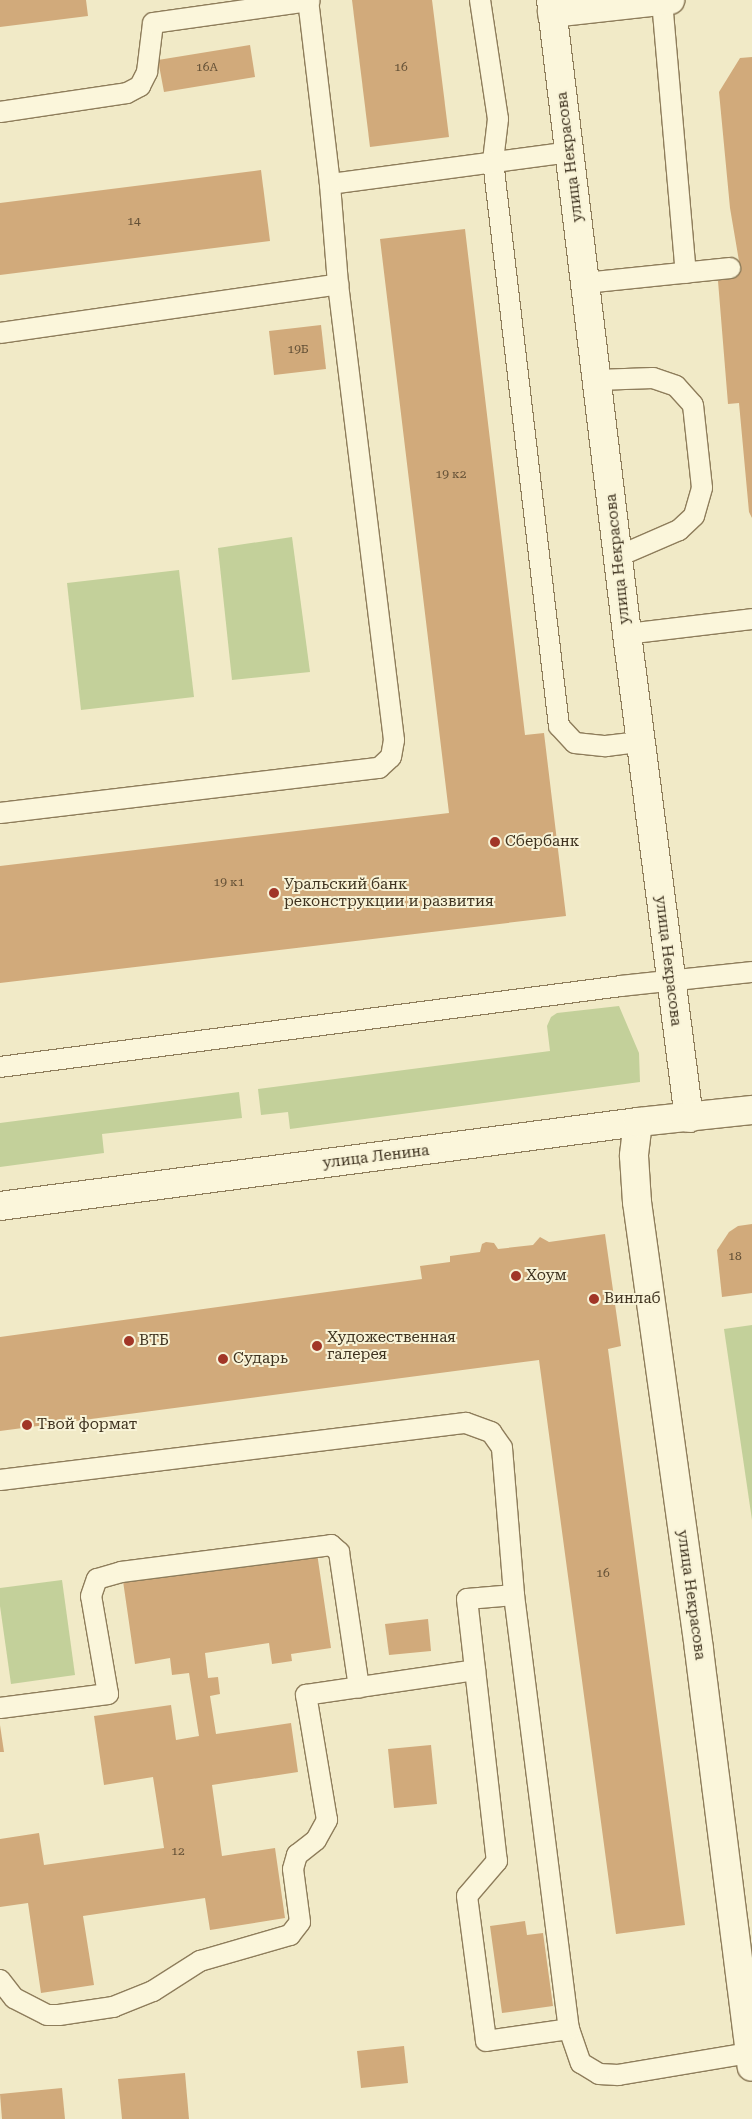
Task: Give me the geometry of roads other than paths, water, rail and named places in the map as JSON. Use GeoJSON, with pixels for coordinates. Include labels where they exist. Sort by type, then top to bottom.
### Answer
{"type":"FeatureCollection","features":[{"type":"Feature","properties":{"kind":"street"},"geometry":{"type":"LineString","coordinates":[[552,6],[670,0]]}},
{"type":"Feature","properties":{"kind":"street","name":"улица Некрасова"},"geometry":{"type":"LineString","coordinates":[[552,6],[640,742],[689,1118]]}},
{"type":"Feature","properties":{"kind":"street","name":"улица Ленина"},"geometry":{"type":"LineString","coordinates":[[0,1206],[638,1122],[752,1110]]}},
{"type":"Feature","properties":{"kind":"street","name":"улица Некрасова"},"geometry":{"type":"LineString","coordinates":[[638,1122],[634,1156],[637,1202],[699,1650],[751,2060]]}},
{"type":"Feature","properties":{"kind":"lane"},"geometry":{"type":"LineString","coordinates":[[0,112],[127,93],[140,86],[148,72],[153,23],[308,0],[330,184],[338,284],[394,740],[391,758],[379,768],[0,813]]}},
{"type":"Feature","properties":{"kind":"lane"},"geometry":{"type":"LineString","coordinates":[[480,0],[498,119],[493,161],[559,726],[575,743],[606,746],[640,742]]}},
{"type":"Feature","properties":{"kind":"lane"},"geometry":{"type":"LineString","coordinates":[[662,1],[686,273]]}},
{"type":"Feature","properties":{"kind":"lane"},"geometry":{"type":"LineString","coordinates":[[330,184],[570,152]]}},
{"type":"Feature","properties":{"kind":"lane"},"geometry":{"type":"LineString","coordinates":[[585,283],[730,268]]}},
{"type":"Feature","properties":{"kind":"lane"},"geometry":{"type":"LineString","coordinates":[[0,333],[338,284]]}},
{"type":"Feature","properties":{"kind":"lane"},"geometry":{"type":"LineString","coordinates":[[597,380],[653,378],[676,386],[693,405],[702,488],[694,516],[679,530],[619,556]]}},
{"type":"Feature","properties":{"kind":"lane"},"geometry":{"type":"LineString","coordinates":[[627,634],[752,619]]}},
{"type":"Feature","properties":{"kind":"lane"},"geometry":{"type":"LineString","coordinates":[[0,1067],[621,986],[752,972]]}},
{"type":"Feature","properties":{"kind":"lane"},"geometry":{"type":"LineString","coordinates":[[0,1480],[466,1423],[491,1432],[502,1448],[514,1595],[569,2029],[581,2063],[598,2074],[618,2075],[751,2060]]}},
{"type":"Feature","properties":{"kind":"lane"},"geometry":{"type":"LineString","coordinates":[[0,1708],[108,1694],[91,1596],[97,1578],[121,1572],[331,1545],[339,1552],[359,1688]]}},
{"type":"Feature","properties":{"kind":"lane"},"geometry":{"type":"LineString","coordinates":[[514,1595],[467,1599],[497,1861],[466,1896],[486,2041],[569,2029]]}},
{"type":"Feature","properties":{"kind":"lane"},"geometry":{"type":"LineString","coordinates":[[0,1980],[14,1998],[33,2010],[47,2015],[68,2014],[113,2007],[153,1991],[200,1961],[290,1935],[300,1922],[293,1869],[297,1855],[316,1840],[327,1820],[306,1696],[475,1670]]}},
{"type":"Feature","properties":{"kind":"place","name":"Сбербанк"},"geometry":{"type":"Point","coordinates":[495,842]}},
{"type":"Feature","properties":{"kind":"place","name":"Уральский банк реконструкции и развития"},"geometry":{"type":"Point","coordinates":[274,893]}},
{"type":"Feature","properties":{"kind":"place","name":"Хоум"},"geometry":{"type":"Point","coordinates":[516,1276]}},
{"type":"Feature","properties":{"kind":"place","name":"Винлаб"},"geometry":{"type":"Point","coordinates":[594,1299]}},
{"type":"Feature","properties":{"kind":"place","name":"ВТБ"},"geometry":{"type":"Point","coordinates":[129,1341]}},
{"type":"Feature","properties":{"kind":"place","name":"Художественная галерея"},"geometry":{"type":"Point","coordinates":[317,1346]}},
{"type":"Feature","properties":{"kind":"place","name":"Сударь"},"geometry":{"type":"Point","coordinates":[223,1359]}},
{"type":"Feature","properties":{"kind":"place","name":"Твой формат"},"geometry":{"type":"Point","coordinates":[27,1425]}}]}
